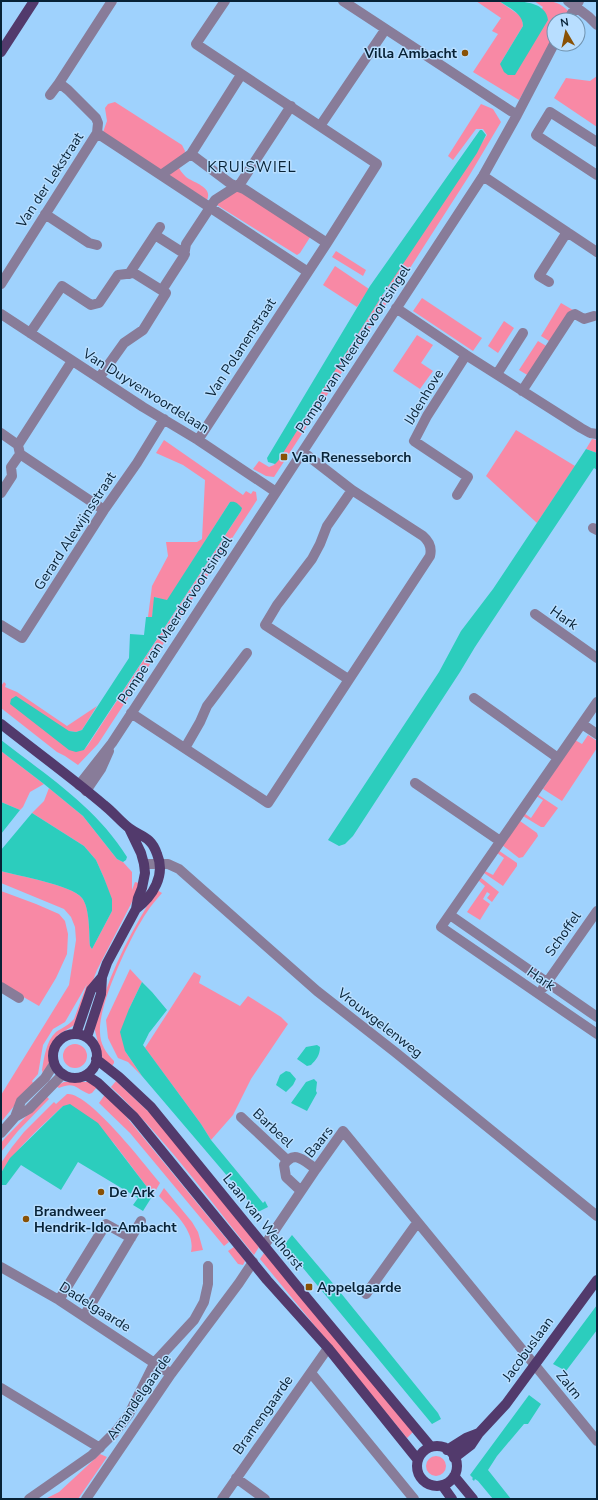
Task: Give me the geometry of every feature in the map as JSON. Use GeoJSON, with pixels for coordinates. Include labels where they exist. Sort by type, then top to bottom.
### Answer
{"type":"FeatureCollection","features":[{"type":"Feature","properties":{"kind":"main road"},"geometry":{"type":"LineString","coordinates":[[1,50],[34,1]]}},
{"type":"Feature","properties":{"kind":"main road"},"geometry":{"type":"LineString","coordinates":[[1,724],[104,805],[129,828],[149,840],[156,850],[160,863],[160,875],[152,893],[145,902],[136,909]]}},
{"type":"Feature","properties":{"kind":"main road"},"geometry":{"type":"LineString","coordinates":[[87,1037],[102,994],[102,977],[107,963],[136,909],[144,880],[144,864],[141,853],[129,828]]}},
{"type":"Feature","properties":{"kind":"main road"},"geometry":{"type":"LineString","coordinates":[[76,1034],[91,990],[102,977]]}},
{"type":"Feature","properties":{"kind":"main road"},"geometry":{"type":"LineString","coordinates":[[76,1034],[87,1037],[95,1047],[96,1059],[93,1068],[86,1075],[74,1078],[63,1074],[54,1064],[53,1051],[57,1042],[65,1036],[76,1034]]}},
{"type":"Feature","properties":{"kind":"main road","name":"Laan van Welhorst"},"geometry":{"type":"LineString","coordinates":[[96,1059],[119,1077],[151,1106],[264,1246],[431,1447]]}},
{"type":"Feature","properties":{"kind":"main road"},"geometry":{"type":"LineString","coordinates":[[86,1075],[98,1083],[134,1117],[252,1262],[328,1348],[418,1460]]}},
{"type":"Feature","properties":{"kind":"main road","name":"Jacobuslaan"},"geometry":{"type":"LineString","coordinates":[[454,1458],[471,1445],[479,1432],[506,1404],[597,1280]]}},
{"type":"Feature","properties":{"kind":"main road","name":"Jacobuslaan"},"geometry":{"type":"LineString","coordinates":[[447,1450],[479,1432]]}},
{"type":"Feature","properties":{"kind":"main road"},"geometry":{"type":"LineString","coordinates":[[431,1447],[441,1447],[447,1450],[454,1458],[456,1469],[454,1476],[449,1482],[442,1485],[433,1486],[422,1479],[418,1472],[418,1460],[423,1452],[431,1447]]}},
{"type":"Feature","properties":{"kind":"main road"},"geometry":{"type":"LineString","coordinates":[[454,1476],[473,1499]]}},
{"type":"Feature","properties":{"kind":"main road"},"geometry":{"type":"LineString","coordinates":[[442,1485],[452,1499]]}},
{"type":"Feature","properties":{"kind":"street"},"geometry":{"type":"LineString","coordinates":[[50,95],[112,1]]}},
{"type":"Feature","properties":{"kind":"street","name":"Van Polanenstraat"},"geometry":{"type":"LineString","coordinates":[[198,440],[377,164],[196,44],[225,1]]}},
{"type":"Feature","properties":{"kind":"street"},"geometry":{"type":"LineString","coordinates":[[343,1],[517,116]]}},
{"type":"Feature","properties":{"kind":"street"},"geometry":{"type":"LineString","coordinates":[[574,3],[597,25]]}},
{"type":"Feature","properties":{"kind":"street"},"geometry":{"type":"LineString","coordinates":[[320,126],[385,30]]}},
{"type":"Feature","properties":{"kind":"street","name":"Pompe van Meerdervoortsingel"},"geometry":{"type":"LineString","coordinates":[[83,788],[130,713],[483,176],[517,116],[550,52]]}},
{"type":"Feature","properties":{"kind":"street"},"geometry":{"type":"LineString","coordinates":[[161,176],[191,154],[241,75]]}},
{"type":"Feature","properties":{"kind":"street","name":"Van der Lekstraat"},"geometry":{"type":"LineString","coordinates":[[1,284],[97,133],[98,123],[96,118],[59,83]]}},
{"type":"Feature","properties":{"kind":"street"},"geometry":{"type":"LineString","coordinates":[[162,290],[184,256],[185,249],[210,207],[215,200],[240,184],[291,106]]}},
{"type":"Feature","properties":{"kind":"street"},"geometry":{"type":"LineString","coordinates":[[597,142],[550,112],[536,135],[597,175]]}},
{"type":"Feature","properties":{"kind":"street","name":"Van der Lekstraat"},"geometry":{"type":"LineString","coordinates":[[97,133],[210,207]]}},
{"type":"Feature","properties":{"kind":"street"},"geometry":{"type":"LineString","coordinates":[[191,154],[224,179],[244,189],[327,243]]}},
{"type":"Feature","properties":{"kind":"street"},"geometry":{"type":"LineString","coordinates":[[483,176],[597,252]]}},
{"type":"Feature","properties":{"kind":"street"},"geometry":{"type":"LineString","coordinates":[[210,207],[308,272]]}},
{"type":"Feature","properties":{"kind":"street"},"geometry":{"type":"LineString","coordinates":[[45,214],[89,243],[97,245]]}},
{"type":"Feature","properties":{"kind":"street"},"geometry":{"type":"LineString","coordinates":[[132,274],[158,231],[185,249]]}},
{"type":"Feature","properties":{"kind":"street"},"geometry":{"type":"LineString","coordinates":[[549,282],[539,276],[567,232]]}},
{"type":"Feature","properties":{"kind":"street"},"geometry":{"type":"LineString","coordinates":[[30,333],[62,286],[91,305],[99,303],[118,275],[132,274],[166,293],[143,330],[124,342],[99,378]]}},
{"type":"Feature","properties":{"kind":"street"},"geometry":{"type":"LineString","coordinates":[[396,308],[580,428],[590,433],[597,434]]}},
{"type":"Feature","properties":{"kind":"street","name":"Van Duyvenvoordelaan"},"geometry":{"type":"LineString","coordinates":[[1,314],[72,361],[198,440],[276,492]]}},
{"type":"Feature","properties":{"kind":"street"},"geometry":{"type":"LineString","coordinates":[[522,391],[571,316],[575,314],[584,319],[594,316]]}},
{"type":"Feature","properties":{"kind":"street"},"geometry":{"type":"LineString","coordinates":[[497,374],[523,333]]}},
{"type":"Feature","properties":{"kind":"street","name":"IJdenhove"},"geometry":{"type":"LineString","coordinates":[[457,495],[468,477],[414,441],[427,416],[466,355]]}},
{"type":"Feature","properties":{"kind":"street"},"geometry":{"type":"LineString","coordinates":[[1,493],[12,476],[11,467],[19,449],[72,361]]}},
{"type":"Feature","properties":{"kind":"street","name":"Gerard Alewijnsstraat"},"geometry":{"type":"LineString","coordinates":[[1,625],[22,638],[104,510],[137,463],[164,419]]}},
{"type":"Feature","properties":{"kind":"street"},"geometry":{"type":"LineString","coordinates":[[1,433],[19,449],[104,510]]}},
{"type":"Feature","properties":{"kind":"street"},"geometry":{"type":"LineString","coordinates":[[130,713],[268,803],[431,552],[430,543],[424,536],[352,490],[303,452]]}},
{"type":"Feature","properties":{"kind":"street"},"geometry":{"type":"LineString","coordinates":[[348,679],[265,625],[277,605],[312,559],[327,526],[352,490]]}},
{"type":"Feature","properties":{"kind":"street","name":"Hark"},"geometry":{"type":"LineString","coordinates":[[535,614],[597,658]]}},
{"type":"Feature","properties":{"kind":"street"},"geometry":{"type":"LineString","coordinates":[[185,748],[200,722],[207,706],[247,653]]}},
{"type":"Feature","properties":{"kind":"street"},"geometry":{"type":"LineString","coordinates":[[474,698],[558,758]]}},
{"type":"Feature","properties":{"kind":"street","name":"Hark"},"geometry":{"type":"LineString","coordinates":[[597,702],[442,927],[597,1034]]}},
{"type":"Feature","properties":{"kind":"street"},"geometry":{"type":"LineString","coordinates":[[582,724],[597,734]]}},
{"type":"Feature","properties":{"kind":"street"},"geometry":{"type":"LineString","coordinates":[[415,783],[500,841]]}},
{"type":"Feature","properties":{"kind":"street","name":"Vrouwgelenweg"},"geometry":{"type":"LineString","coordinates":[[144,864],[160,863],[179,868],[317,991],[395,1052],[597,1216]]}},
{"type":"Feature","properties":{"kind":"street","name":"Schoffel"},"geometry":{"type":"LineString","coordinates":[[538,993],[597,911]]}},
{"type":"Feature","properties":{"kind":"street","name":"Hark"},"geometry":{"type":"LineString","coordinates":[[450,915],[597,1017]]}},
{"type":"Feature","properties":{"kind":"street"},"geometry":{"type":"LineString","coordinates":[[470,946],[478,934]]}},
{"type":"Feature","properties":{"kind":"street"},"geometry":{"type":"LineString","coordinates":[[1,987],[19,998]]}},
{"type":"Feature","properties":{"kind":"street"},"geometry":{"type":"LineString","coordinates":[[15,1117],[21,1101],[45,1078],[54,1064]]}},
{"type":"Feature","properties":{"kind":"street"},"geometry":{"type":"LineString","coordinates":[[1,1133],[15,1117],[29,1109],[63,1074]]}},
{"type":"Feature","properties":{"kind":"street","name":"Barbeel"},"geometry":{"type":"LineString","coordinates":[[241,1117],[287,1160]]}},
{"type":"Feature","properties":{"kind":"street","name":"Baars"},"geometry":{"type":"LineString","coordinates":[[264,1246],[342,1131],[534,1365]]}},
{"type":"Feature","properties":{"kind":"street","name":"Barbeel"},"geometry":{"type":"LineString","coordinates":[[301,1190],[286,1177],[284,1165],[287,1160],[293,1157],[299,1157],[316,1169]]}},
{"type":"Feature","properties":{"kind":"street"},"geometry":{"type":"LineString","coordinates":[[84,1316],[141,1221]]}},
{"type":"Feature","properties":{"kind":"street"},"geometry":{"type":"LineString","coordinates":[[366,1294],[417,1223]]}},
{"type":"Feature","properties":{"kind":"street"},"geometry":{"type":"LineString","coordinates":[[59,1300],[106,1224],[131,1238]]}},
{"type":"Feature","properties":{"kind":"street","name":"Amandelgaarde"},"geometry":{"type":"LineString","coordinates":[[86,1499],[172,1374],[241,1280],[252,1262]]}},
{"type":"Feature","properties":{"kind":"street","name":"Amandelgaarde"},"geometry":{"type":"LineString","coordinates":[[28,1499],[100,1448],[117,1430],[129,1414],[155,1362],[194,1320],[204,1302],[208,1284],[208,1266]]}},
{"type":"Feature","properties":{"kind":"street","name":"Dadelgaarde"},"geometry":{"type":"LineString","coordinates":[[1,1267],[59,1300],[172,1374]]}},
{"type":"Feature","properties":{"kind":"street"},"geometry":{"type":"LineString","coordinates":[[204,1302],[217,1312]]}},
{"type":"Feature","properties":{"kind":"street","name":"Bramengaarde"},"geometry":{"type":"LineString","coordinates":[[222,1499],[328,1348]]}},
{"type":"Feature","properties":{"kind":"street","name":"Zalm"},"geometry":{"type":"LineString","coordinates":[[534,1365],[597,1441]]}},
{"type":"Feature","properties":{"kind":"street"},"geometry":{"type":"LineString","coordinates":[[311,1372],[414,1499]]}},
{"type":"Feature","properties":{"kind":"street"},"geometry":{"type":"LineString","coordinates":[[1,1388],[100,1448]]}},
{"type":"Feature","properties":{"kind":"street"},"geometry":{"type":"LineString","coordinates":[[236,1478],[265,1499]]}},
{"type":"Feature","properties":{"kind":"shaded area"},"geometry":{"type":"Polygon","coordinates":[[[476,1],[499,1],[522,17],[523,26],[500,64],[543,7],[534,1],[558,3],[569,12],[546,12],[547,52],[519,100],[473,72],[498,34],[492,31],[501,18],[476,1]]]}},
{"type":"Feature","properties":{"kind":"shaded area"},"geometry":{"type":"Polygon","coordinates":[[[499,1],[514,1],[536,5],[546,13],[546,23],[515,75],[508,75],[504,72],[500,64],[523,26],[521,18],[515,11],[499,1]]]}},
{"type":"Feature","properties":{"kind":"shaded area"},"geometry":{"type":"Polygon","coordinates":[[[597,76],[597,127],[554,98],[566,78],[590,81],[597,76]]]}},
{"type":"Feature","properties":{"kind":"shaded area"},"geometry":{"type":"Polygon","coordinates":[[[115,102],[182,145],[185,151],[184,155],[177,164],[186,177],[205,189],[208,196],[207,200],[103,132],[107,121],[105,108],[108,104],[115,102]]]}},
{"type":"Feature","properties":{"kind":"shaded area"},"geometry":{"type":"Polygon","coordinates":[[[481,104],[493,109],[501,122],[469,176],[394,293],[385,290],[487,135],[483,129],[476,129],[453,160],[448,156],[481,104]]]}},
{"type":"Feature","properties":{"kind":"shaded area"},"geometry":{"type":"Polygon","coordinates":[[[480,130],[482,130],[486,135],[477,153],[383,294],[278,461],[275,464],[268,462],[267,458],[370,286],[480,130]]]}},
{"type":"Feature","properties":{"kind":"shaded area"},"geometry":{"type":"Polygon","coordinates":[[[246,187],[314,231],[300,253],[297,255],[217,205],[221,196],[246,187]]]}},
{"type":"Feature","properties":{"kind":"shaded area"},"geometry":{"type":"Polygon","coordinates":[[[336,251],[366,270],[363,276],[332,257],[336,251]]]}},
{"type":"Feature","properties":{"kind":"shaded area"},"geometry":{"type":"Polygon","coordinates":[[[335,266],[369,289],[357,307],[323,285],[335,266]]]}},
{"type":"Feature","properties":{"kind":"shaded area"},"geometry":{"type":"Polygon","coordinates":[[[383,294],[388,301],[274,477],[266,476],[253,469],[259,461],[269,467],[274,465],[383,294]]]}},
{"type":"Feature","properties":{"kind":"shaded area"},"geometry":{"type":"Polygon","coordinates":[[[422,298],[482,338],[473,351],[413,311],[422,298]]]}},
{"type":"Feature","properties":{"kind":"shaded area"},"geometry":{"type":"Polygon","coordinates":[[[561,303],[573,310],[552,343],[541,336],[561,303]]]}},
{"type":"Feature","properties":{"kind":"shaded area"},"geometry":{"type":"Polygon","coordinates":[[[504,321],[514,328],[498,353],[488,346],[504,321]]]}},
{"type":"Feature","properties":{"kind":"shaded area"},"geometry":{"type":"Polygon","coordinates":[[[417,335],[433,345],[421,363],[433,371],[420,389],[393,371],[417,335]]]}},
{"type":"Feature","properties":{"kind":"shaded area"},"geometry":{"type":"Polygon","coordinates":[[[538,341],[548,347],[529,376],[519,370],[538,341]]]}},
{"type":"Feature","properties":{"kind":"shaded area"},"geometry":{"type":"Polygon","coordinates":[[[516,430],[575,466],[537,523],[486,476],[516,430]]]}},
{"type":"Feature","properties":{"kind":"shaded area"},"geometry":{"type":"Polygon","coordinates":[[[592,439],[597,440],[597,453],[586,449],[592,439]]]}},
{"type":"Feature","properties":{"kind":"shaded area"},"geometry":{"type":"Polygon","coordinates":[[[164,440],[243,495],[246,491],[251,494],[253,491],[256,492],[257,500],[98,744],[78,765],[57,752],[1,708],[1,686],[4,682],[6,684],[5,687],[17,692],[67,726],[97,706],[82,730],[76,732],[69,731],[84,750],[88,745],[241,511],[238,504],[230,502],[167,601],[155,597],[152,617],[148,617],[152,586],[168,556],[166,542],[197,542],[202,539],[205,480],[183,465],[156,453],[164,440]]]}},
{"type":"Feature","properties":{"kind":"shaded area"},"geometry":{"type":"Polygon","coordinates":[[[586,449],[597,453],[597,470],[594,468],[475,647],[353,836],[345,844],[339,846],[328,840],[439,672],[461,631],[493,589],[586,449]]]}},
{"type":"Feature","properties":{"kind":"shaded area"},"geometry":{"type":"Polygon","coordinates":[[[230,502],[238,504],[242,508],[241,511],[84,750],[76,752],[69,750],[10,704],[11,699],[16,696],[69,731],[76,732],[82,730],[129,658],[130,634],[144,635],[146,617],[152,617],[154,597],[167,600],[230,502]]]}},
{"type":"Feature","properties":{"kind":"shaded area"},"geometry":{"type":"Polygon","coordinates":[[[588,735],[597,741],[597,748],[562,801],[543,789],[575,740],[582,744],[588,735]]]}},
{"type":"Feature","properties":{"kind":"shaded area"},"geometry":{"type":"Polygon","coordinates":[[[1,740],[52,779],[85,807],[115,839],[127,857],[126,860],[123,862],[117,859],[83,816],[1,751],[1,740]]]}},
{"type":"Feature","properties":{"kind":"shaded area"},"geometry":{"type":"Polygon","coordinates":[[[1,751],[44,784],[30,792],[20,810],[1,802],[1,751]]]}},
{"type":"Feature","properties":{"kind":"shaded area"},"geometry":{"type":"Polygon","coordinates":[[[49,788],[83,816],[117,859],[123,862],[132,872],[132,890],[135,882],[139,883],[134,898],[97,970],[76,1024],[58,1035],[53,1041],[49,1051],[49,1063],[43,1074],[42,1070],[45,1055],[50,1040],[56,1032],[68,1025],[74,1019],[87,984],[65,1022],[53,1029],[43,1045],[38,1074],[32,1081],[33,1083],[1,1122],[1,1095],[69,985],[76,940],[75,927],[71,917],[64,909],[1,883],[1,871],[68,889],[82,898],[85,902],[88,914],[90,946],[92,949],[112,911],[111,899],[96,860],[84,846],[32,813],[44,801],[49,788]]]}},
{"type":"Feature","properties":{"kind":"shaded area"},"geometry":{"type":"Polygon","coordinates":[[[537,794],[558,808],[544,827],[541,827],[523,816],[524,813],[531,818],[543,800],[536,796],[537,794]]]}},
{"type":"Feature","properties":{"kind":"shaded area"},"geometry":{"type":"Polygon","coordinates":[[[1,802],[20,810],[1,834],[1,802]]]}},
{"type":"Feature","properties":{"kind":"shaded area"},"geometry":{"type":"Polygon","coordinates":[[[32,813],[84,846],[96,860],[104,878],[112,899],[112,911],[92,949],[90,946],[88,914],[85,902],[82,898],[68,889],[56,885],[1,871],[1,850],[32,813]]]}},
{"type":"Feature","properties":{"kind":"shaded area"},"geometry":{"type":"Polygon","coordinates":[[[520,821],[537,833],[538,836],[523,857],[519,858],[502,845],[520,821]]]}},
{"type":"Feature","properties":{"kind":"shaded area"},"geometry":{"type":"Polygon","coordinates":[[[498,850],[517,863],[517,866],[503,886],[484,873],[485,871],[493,875],[504,858],[497,853],[498,850]]]}},
{"type":"Feature","properties":{"kind":"shaded area"},"geometry":{"type":"Polygon","coordinates":[[[480,877],[499,892],[492,902],[487,898],[490,894],[487,892],[483,899],[490,904],[480,920],[467,912],[485,886],[478,880],[480,877]]]}},
{"type":"Feature","properties":{"kind":"shaded area"},"geometry":{"type":"Polygon","coordinates":[[[157,890],[162,893],[152,904],[140,923],[117,970],[104,1005],[100,1036],[104,1048],[114,1061],[110,1069],[101,1054],[95,1030],[96,1022],[105,993],[117,963],[132,933],[157,890]]]}},
{"type":"Feature","properties":{"kind":"shaded area"},"geometry":{"type":"Polygon","coordinates":[[[1,891],[59,914],[65,921],[68,934],[67,954],[56,978],[39,1006],[1,984],[1,891]]]}},
{"type":"Feature","properties":{"kind":"shaded area"},"geometry":{"type":"Polygon","coordinates":[[[130,969],[142,982],[129,1009],[125,1051],[142,1076],[128,1062],[118,1058],[108,1038],[106,1020],[130,969]]]}},
{"type":"Feature","properties":{"kind":"shaded area"},"geometry":{"type":"Polygon","coordinates":[[[194,972],[201,976],[199,983],[240,1006],[248,996],[281,1017],[288,1024],[251,1079],[233,1115],[211,1140],[201,1124],[145,1048],[194,972]]]}},
{"type":"Feature","properties":{"kind":"shaded area"},"geometry":{"type":"Polygon","coordinates":[[[142,982],[167,1010],[149,1033],[143,1045],[211,1140],[263,1203],[265,1201],[268,1207],[257,1211],[142,1076],[125,1051],[120,1032],[142,982]]]}},
{"type":"Feature","properties":{"kind":"shaded area"},"geometry":{"type":"Polygon","coordinates":[[[75,1044],[84,1047],[87,1056],[84,1065],[75,1068],[66,1065],[63,1056],[66,1047],[75,1044]]]}},
{"type":"Feature","properties":{"kind":"shaded area"},"geometry":{"type":"Polygon","coordinates":[[[317,1045],[320,1047],[319,1052],[311,1065],[307,1066],[297,1059],[306,1047],[317,1045]]]}},
{"type":"Feature","properties":{"kind":"shaded area"},"geometry":{"type":"Polygon","coordinates":[[[286,1071],[290,1072],[296,1079],[293,1085],[286,1092],[276,1085],[280,1075],[286,1071]]]}},
{"type":"Feature","properties":{"kind":"shaded area"},"geometry":{"type":"Polygon","coordinates":[[[314,1079],[317,1082],[317,1093],[307,1111],[291,1103],[306,1082],[314,1079]]]}},
{"type":"Feature","properties":{"kind":"shaded area"},"geometry":{"type":"Polygon","coordinates":[[[116,1081],[154,1117],[259,1247],[254,1255],[167,1147],[111,1087],[116,1081]]]}},
{"type":"Feature","properties":{"kind":"shaded area"},"geometry":{"type":"Polygon","coordinates":[[[64,1082],[88,1082],[97,1087],[92,1093],[89,1094],[75,1086],[69,1085],[59,1088],[56,1086],[64,1082]]]}},
{"type":"Feature","properties":{"kind":"shaded area"},"geometry":{"type":"Polygon","coordinates":[[[106,1093],[229,1242],[224,1246],[130,1133],[99,1103],[106,1093]]]}},
{"type":"Feature","properties":{"kind":"shaded area"},"geometry":{"type":"Polygon","coordinates":[[[67,1094],[76,1096],[88,1104],[102,1116],[130,1147],[160,1183],[153,1195],[113,1142],[63,1106],[22,1146],[1,1173],[1,1163],[24,1132],[54,1102],[56,1104],[67,1094]]]}},
{"type":"Feature","properties":{"kind":"shaded area"},"geometry":{"type":"Polygon","coordinates":[[[46,1096],[49,1099],[18,1131],[1,1152],[1,1143],[5,1138],[46,1096]]]}},
{"type":"Feature","properties":{"kind":"shaded area"},"geometry":{"type":"Polygon","coordinates":[[[70,1104],[98,1123],[153,1195],[143,1211],[133,1205],[138,1198],[78,1162],[61,1190],[21,1165],[6,1185],[1,1185],[1,1173],[10,1158],[63,1106],[70,1104]]]}},
{"type":"Feature","properties":{"kind":"shaded area"},"geometry":{"type":"Polygon","coordinates":[[[164,1188],[192,1222],[198,1232],[203,1250],[191,1252],[192,1244],[190,1236],[182,1221],[159,1196],[164,1188]]]}},
{"type":"Feature","properties":{"kind":"shaded area"},"geometry":{"type":"Polygon","coordinates":[[[292,1235],[336,1287],[438,1413],[441,1419],[432,1424],[284,1245],[292,1235]]]}},
{"type":"Feature","properties":{"kind":"shaded area"},"geometry":{"type":"Polygon","coordinates":[[[234,1247],[245,1261],[243,1265],[238,1264],[228,1251],[234,1247]]]}},
{"type":"Feature","properties":{"kind":"shaded area"},"geometry":{"type":"Polygon","coordinates":[[[264,1253],[413,1432],[407,1438],[260,1259],[264,1253]]]}},
{"type":"Feature","properties":{"kind":"shaded area"},"geometry":{"type":"Polygon","coordinates":[[[597,1305],[597,1330],[566,1371],[553,1364],[597,1305]]]}},
{"type":"Feature","properties":{"kind":"shaded area"},"geometry":{"type":"Polygon","coordinates":[[[529,1395],[541,1404],[528,1424],[524,1424],[497,1456],[488,1470],[511,1499],[493,1499],[478,1481],[475,1479],[474,1481],[470,1475],[529,1395]]]}},
{"type":"Feature","properties":{"kind":"shaded area"},"geometry":{"type":"Polygon","coordinates":[[[100,1454],[107,1457],[78,1499],[45,1499],[59,1492],[100,1454]]]}},
{"type":"Feature","properties":{"kind":"shaded area"},"geometry":{"type":"Polygon","coordinates":[[[432,1456],[440,1456],[446,1462],[446,1470],[440,1476],[432,1476],[426,1470],[426,1462],[432,1456]]]}},
{"type":"Feature","properties":{"kind":"place","name":"Villa Ambacht"},"geometry":{"type":"Point","coordinates":[465,53]}},
{"type":"Feature","properties":{"kind":"place","name":"Van Renesseborch"},"geometry":{"type":"Point","coordinates":[284,457]}},
{"type":"Feature","properties":{"kind":"place","name":"De Ark"},"geometry":{"type":"Point","coordinates":[101,1192]}},
{"type":"Feature","properties":{"kind":"place","name":"Brandweer Hendrik-Ido-Ambacht"},"geometry":{"type":"Point","coordinates":[26,1219]}},
{"type":"Feature","properties":{"kind":"place","name":"Appelgaarde"},"geometry":{"type":"Point","coordinates":[309,1287]}},
{"type":"Feature","properties":{"kind":"district","name":"KRUISWIEL"},"geometry":{"type":"Point","coordinates":[252,167]}}]}
